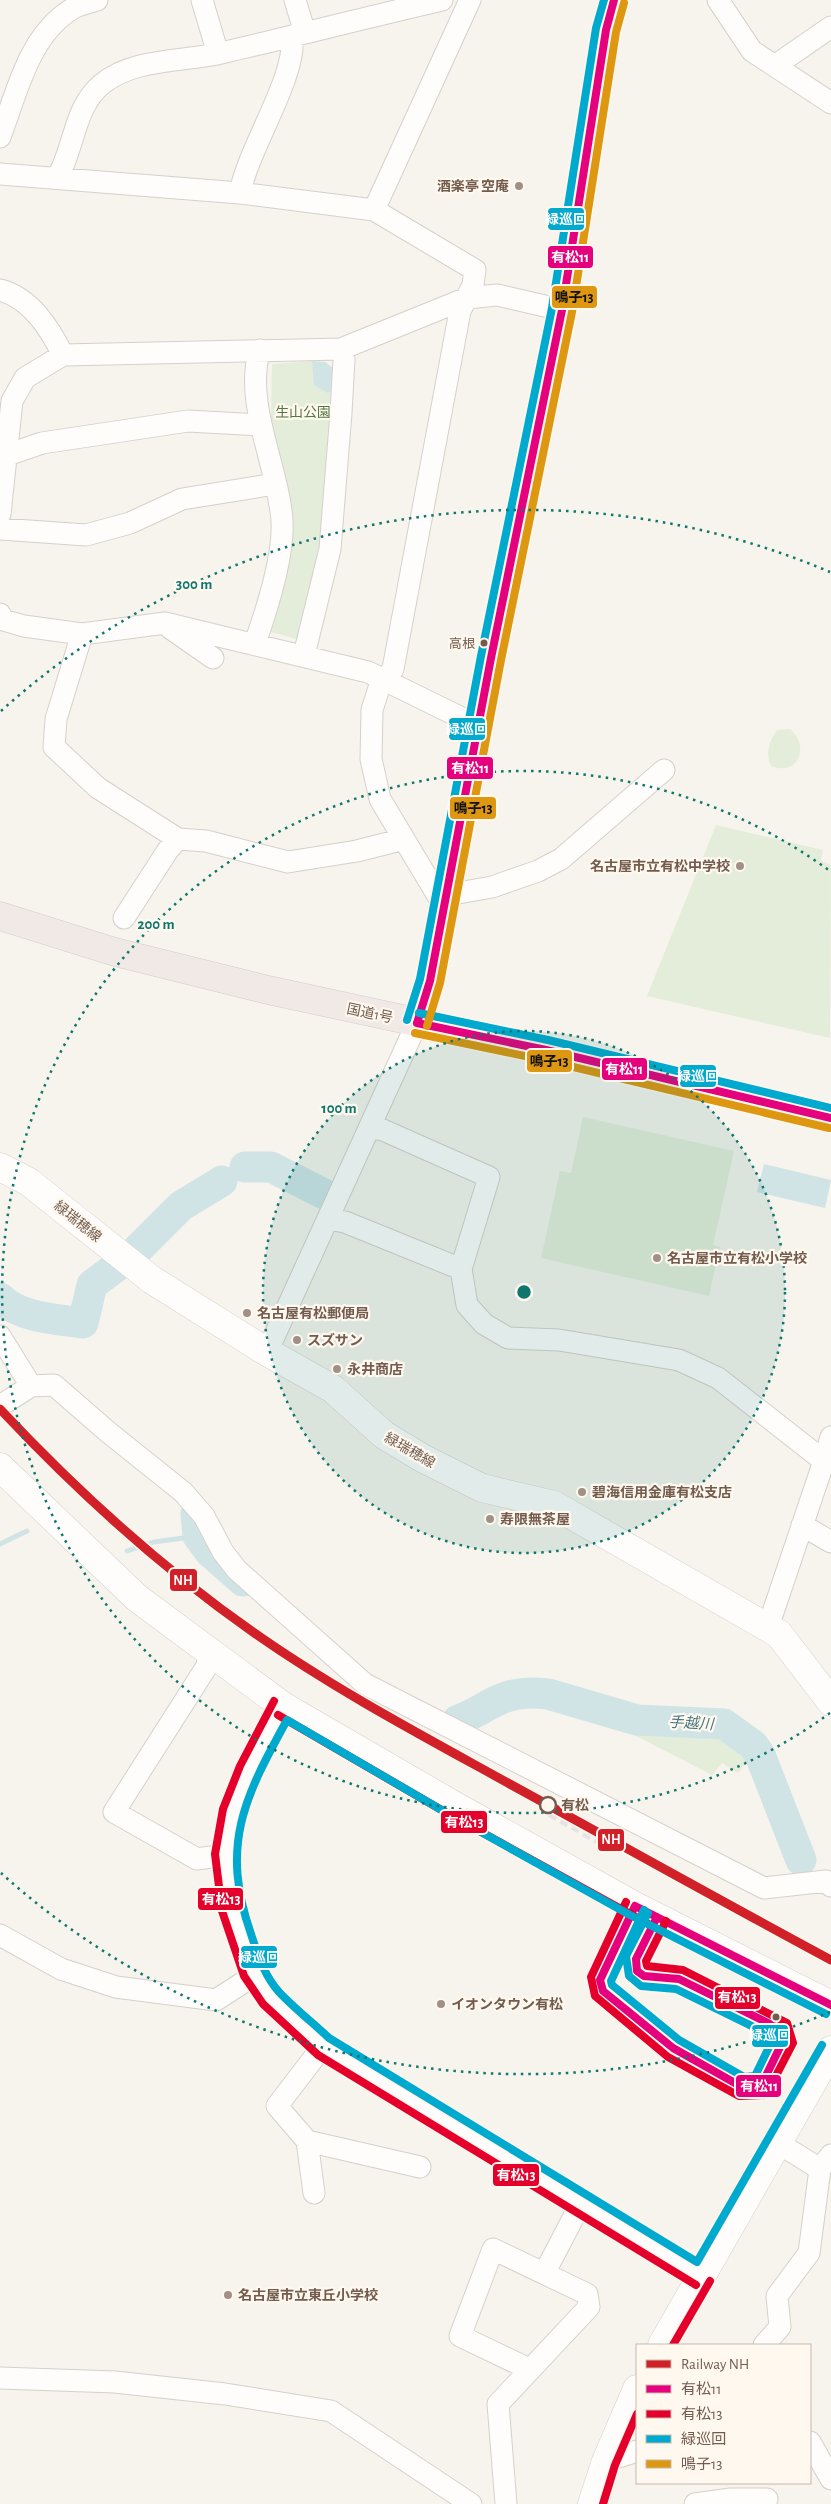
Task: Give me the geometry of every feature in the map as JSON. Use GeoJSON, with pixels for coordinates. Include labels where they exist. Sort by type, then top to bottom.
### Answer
{"type":"FeatureCollection","features":[{"type":"Feature","properties":{"kind":"highway","name":"国道1号"},"geometry":{"type":"LineString","coordinates":[[0,916],[115,952],[268,990],[546,1050],[831,1118]]}},
{"type":"Feature","properties":{"kind":"street"},"geometry":{"type":"LineString","coordinates":[[0,137],[30,59],[44,32],[73,8],[97,0]]}},
{"type":"Feature","properties":{"kind":"street"},"geometry":{"type":"LineString","coordinates":[[202,0],[218,54]]}},
{"type":"Feature","properties":{"kind":"street"},"geometry":{"type":"LineString","coordinates":[[240,193],[242,176],[276,98],[294,50],[298,34],[295,0]]}},
{"type":"Feature","properties":{"kind":"street"},"geometry":{"type":"LineString","coordinates":[[57,178],[64,167],[82,109],[101,85],[120,73],[140,66],[218,54],[298,34],[359,9],[442,0]]}},
{"type":"Feature","properties":{"kind":"street"},"geometry":{"type":"LineString","coordinates":[[374,210],[469,0]]}},
{"type":"Feature","properties":{"kind":"street"},"geometry":{"type":"LineString","coordinates":[[267,1352],[417,1023],[428,994],[480,727],[493,649],[562,310],[606,30],[614,0]]}},
{"type":"Feature","properties":{"kind":"street"},"geometry":{"type":"LineString","coordinates":[[718,0],[752,51],[776,65],[831,103]]}},
{"type":"Feature","properties":{"kind":"street"},"geometry":{"type":"LineString","coordinates":[[776,65],[831,27]]}},
{"type":"Feature","properties":{"kind":"street"},"geometry":{"type":"LineString","coordinates":[[0,174],[240,193],[374,210],[475,270],[473,285],[460,311],[393,669],[384,679],[372,710],[371,760],[380,799],[404,839],[446,901]]}},
{"type":"Feature","properties":{"kind":"street"},"geometry":{"type":"LineString","coordinates":[[0,290],[14,293],[48,326],[63,355]]}},
{"type":"Feature","properties":{"kind":"street"},"geometry":{"type":"LineString","coordinates":[[0,514],[12,401],[25,378],[63,355],[341,350],[467,298],[497,295],[562,310]]}},
{"type":"Feature","properties":{"kind":"street"},"geometry":{"type":"LineString","coordinates":[[255,643],[282,546],[282,520],[276,484],[261,425],[257,360],[260,350]]}},
{"type":"Feature","properties":{"kind":"street"},"geometry":{"type":"LineString","coordinates":[[304,655],[330,550],[342,404],[344,359],[341,350]]}},
{"type":"Feature","properties":{"kind":"street"},"geometry":{"type":"LineString","coordinates":[[6,454],[42,443],[188,421],[261,425]]}},
{"type":"Feature","properties":{"kind":"street"},"geometry":{"type":"LineString","coordinates":[[0,529],[86,535],[130,523],[182,499],[276,484]]}},
{"type":"Feature","properties":{"kind":"street"},"geometry":{"type":"LineString","coordinates":[[0,614],[3,620],[24,626],[82,634],[165,623],[255,643],[304,655],[384,679],[480,727]]}},
{"type":"Feature","properties":{"kind":"street"},"geometry":{"type":"LineString","coordinates":[[165,623],[174,632],[213,658]]}},
{"type":"Feature","properties":{"kind":"street"},"geometry":{"type":"LineString","coordinates":[[82,634],[56,719],[54,747],[98,788],[178,839],[206,841],[288,862],[357,851],[404,839]]}},
{"type":"Feature","properties":{"kind":"street"},"geometry":{"type":"LineString","coordinates":[[446,901],[538,871],[560,859],[664,770]]}},
{"type":"Feature","properties":{"kind":"street"},"geometry":{"type":"LineString","coordinates":[[124,918],[168,850],[178,839]]}},
{"type":"Feature","properties":{"kind":"street"},"geometry":{"type":"LineString","coordinates":[[370,1127],[383,1130],[489,1177],[460,1269],[467,1305],[484,1324],[508,1338],[559,1340],[679,1360],[718,1378],[828,1462]]}},
{"type":"Feature","properties":{"kind":"street","name":"緑瑞穂線"},"geometry":{"type":"LineString","coordinates":[[0,1166],[29,1182],[152,1280],[267,1352],[332,1389],[384,1436],[424,1459],[482,1488],[554,1505],[779,1634],[831,1702]]}},
{"type":"Feature","properties":{"kind":"street"},"geometry":{"type":"LineString","coordinates":[[328,1219],[344,1222],[460,1269]]}},
{"type":"Feature","properties":{"kind":"street"},"geometry":{"type":"LineString","coordinates":[[0,1336],[31,1386]]}},
{"type":"Feature","properties":{"kind":"street"},"geometry":{"type":"LineString","coordinates":[[0,1406],[31,1386],[54,1384],[108,1432],[183,1492],[204,1516],[223,1552],[238,1570],[365,1684],[764,1888],[826,1881],[831,1886]]}},
{"type":"Feature","properties":{"kind":"street"},"geometry":{"type":"LineString","coordinates":[[768,1627],[802,1525],[828,1462],[831,1436]]}},
{"type":"Feature","properties":{"kind":"street"},"geometry":{"type":"LineString","coordinates":[[0,1467],[137,1598],[283,1706],[450,1803],[635,1906],[831,2004]]}},
{"type":"Feature","properties":{"kind":"street"},"geometry":{"type":"LineString","coordinates":[[802,1525],[831,1542]]}},
{"type":"Feature","properties":{"kind":"street"},"geometry":{"type":"LineString","coordinates":[[209,1652],[207,1666],[114,1812],[197,1860],[225,1855]]}},
{"type":"Feature","properties":{"kind":"street"},"geometry":{"type":"LineString","coordinates":[[283,1706],[249,1769],[234,1812],[225,1855],[231,1908],[253,1972],[271,1998],[323,2046],[702,2276]]}},
{"type":"Feature","properties":{"kind":"street"},"geometry":{"type":"LineString","coordinates":[[0,1935],[61,1969],[116,1987],[216,2000],[247,1980],[253,1972]]}},
{"type":"Feature","properties":{"kind":"street"},"geometry":{"type":"LineString","coordinates":[[314,2193],[307,2141],[277,2106],[323,2046]]}},
{"type":"Feature","properties":{"kind":"street"},"geometry":{"type":"LineString","coordinates":[[663,2344],[831,2050]]}},
{"type":"Feature","properties":{"kind":"street"},"geometry":{"type":"LineString","coordinates":[[307,2141],[420,2167]]}},
{"type":"Feature","properties":{"kind":"street"},"geometry":{"type":"LineString","coordinates":[[765,2344],[780,2327],[777,2296],[809,2253],[826,2162],[778,2143]]}},
{"type":"Feature","properties":{"kind":"street"},"geometry":{"type":"LineString","coordinates":[[544,2272],[581,2203]]}},
{"type":"Feature","properties":{"kind":"street"},"geometry":{"type":"LineString","coordinates":[[506,2504],[498,2404],[589,2307],[586,2294],[544,2272],[493,2249],[460,2336],[529,2369]]}},
{"type":"Feature","properties":{"kind":"street"},"geometry":{"type":"LineString","coordinates":[[0,2378],[115,2382],[225,2394],[331,2411],[471,2504]]}},
{"type":"Feature","properties":{"kind":"street"},"geometry":{"type":"LineString","coordinates":[[586,2503],[636,2391]]}},
{"type":"Feature","properties":{"kind":"street"},"geometry":{"type":"LineString","coordinates":[[811,2444],[831,2479]]}},
{"type":"Feature","properties":{"kind":"street"},"geometry":{"type":"LineString","coordinates":[[606,2461],[636,2451]]}},
{"type":"Feature","properties":{"kind":"street"},"geometry":{"type":"LineString","coordinates":[[695,2504],[731,2499],[767,2500]]}},
{"type":"Feature","properties":{"kind":"green space","name":"生山公園"},"geometry":{"type":"Polygon","coordinates":[[[325,362],[333,368],[325,550],[300,640],[268,631],[285,495],[271,417],[272,364],[325,362]]]}},
{"type":"Feature","properties":{"kind":"green space"},"geometry":{"type":"Polygon","coordinates":[[[790,729],[796,736],[799,744],[799,758],[795,764],[789,767],[771,766],[768,752],[772,739],[777,730],[790,729]]]}},
{"type":"Feature","properties":{"kind":"green space"},"geometry":{"type":"Polygon","coordinates":[[[716,825],[823,850],[821,861],[831,865],[830,1038],[647,996],[716,825]]]}},
{"type":"Feature","properties":{"kind":"green space"},"geometry":{"type":"Polygon","coordinates":[[[583,1117],[734,1151],[713,1245],[720,1247],[709,1296],[541,1258],[560,1171],[571,1173],[583,1117]]]}},
{"type":"Feature","properties":{"kind":"green space"},"geometry":{"type":"Polygon","coordinates":[[[611,1717],[637,1725],[681,1729],[723,1728],[736,1735],[754,1752],[738,1773],[722,1763],[712,1775],[609,1722],[611,1717]]]}},
{"type":"Feature","properties":{"kind":"shaded area"},"geometry":{"type":"Polygon","coordinates":[[[312,361],[325,362],[333,368],[336,388],[328,393],[314,385],[312,361]]]}},
{"type":"Feature","properties":{"kind":"shaded area"},"geometry":{"type":"Polygon","coordinates":[[[764,1164],[831,1180],[825,1208],[757,1192],[764,1164]]]}},
{"type":"Feature","properties":{"kind":"waterway"},"geometry":{"type":"LineString","coordinates":[[245,1167],[271,1167],[324,1194]]}},
{"type":"Feature","properties":{"kind":"waterway"},"geometry":{"type":"LineString","coordinates":[[132,1255],[181,1206],[222,1181]]}},
{"type":"Feature","properties":{"kind":"waterway"},"geometry":{"type":"LineString","coordinates":[[0,1298],[8,1305],[28,1314],[83,1323],[92,1285],[117,1266]]}},
{"type":"Feature","properties":{"kind":"waterway"},"geometry":{"type":"LineString","coordinates":[[196,1514],[198,1536],[210,1552],[243,1581]]}},
{"type":"Feature","properties":{"kind":"waterway"},"geometry":{"type":"LineString","coordinates":[[0,1544],[27,1531]]}},
{"type":"Feature","properties":{"kind":"waterway"},"geometry":{"type":"LineString","coordinates":[[127,1551],[154,1542],[198,1536]]}},
{"type":"Feature","properties":{"kind":"waterway","name":"手越川"},"geometry":{"type":"LineString","coordinates":[[458,1720],[506,1697],[536,1693],[548,1694],[637,1720],[724,1724],[753,1745],[760,1755],[801,1860]]}},
{"type":"Feature","properties":{"kind":"railway"},"geometry":{"type":"LineString","coordinates":[[549,1815],[602,1845]]}},
{"type":"Feature","properties":{"kind":"rail line","name":"NH"},"geometry":{"type":"LineString","coordinates":[[0,1409],[120,1527],[185,1581],[284,1653],[410,1729],[831,1960]]}},
{"type":"Feature","properties":{"kind":"transit line","name":"緑巡回"},"geometry":{"type":"LineString","coordinates":[[407,1020],[420,979],[481,656],[552,308],[596,28],[604,0]]}},
{"type":"Feature","properties":{"kind":"transit line","name":"有松11"},"geometry":{"type":"LineString","coordinates":[[417,1023],[430,981],[491,658],[562,310],[606,30],[614,0]]}},
{"type":"Feature","properties":{"kind":"transit line","name":"鳴子13"},"geometry":{"type":"LineString","coordinates":[[427,1026],[440,983],[501,660],[572,312],[616,32],[624,3]]}},
{"type":"Feature","properties":{"kind":"transit line","name":"緑巡回"},"geometry":{"type":"LineString","coordinates":[[419,1013],[548,1040],[831,1108]]}},
{"type":"Feature","properties":{"kind":"transit line","name":"有松11"},"geometry":{"type":"LineString","coordinates":[[417,1023],[546,1050],[831,1118]]}},
{"type":"Feature","properties":{"kind":"transit line","name":"鳴子13"},"geometry":{"type":"LineString","coordinates":[[415,1033],[544,1060],[829,1128]]}},
{"type":"Feature","properties":{"kind":"transit line","name":"有松13"},"geometry":{"type":"LineString","coordinates":[[274,1701],[240,1766],[223,1809],[215,1854],[222,1911],[244,1976],[263,2004],[318,2055],[696,2285]]}},
{"type":"Feature","properties":{"kind":"transit line","name":"有松13"},"geometry":{"type":"LineString","coordinates":[[278,1715],[445,1812],[652,1926]]}},
{"type":"Feature","properties":{"kind":"transit line","name":"緑巡回"},"geometry":{"type":"LineString","coordinates":[[822,2045],[697,2262],[329,2038],[279,1992],[269,1979],[262,1965],[242,1902],[237,1848],[241,1823],[249,1799],[259,1774],[287,1720],[445,1812],[630,1915],[826,2014]]}},
{"type":"Feature","properties":{"kind":"transit line","name":"有松13"},"geometry":{"type":"LineString","coordinates":[[626,1902],[591,1977],[595,1996],[668,2057],[739,2096],[766,2095],[793,2043],[787,2023],[683,1970],[647,1966],[646,1961],[666,1921]]}},
{"type":"Feature","properties":{"kind":"transit line","name":"有松11"},"geometry":{"type":"LineString","coordinates":[[635,1906],[600,1980],[603,1991],[673,2048],[742,2087],[761,2086],[783,2041],[778,2028],[679,1979],[644,1976],[637,1971],[636,1959],[657,1917]]}},
{"type":"Feature","properties":{"kind":"transit line","name":"有松11"},"geometry":{"type":"LineString","coordinates":[[635,1906],[831,2005]]}},
{"type":"Feature","properties":{"kind":"transit line","name":"緑巡回"},"geometry":{"type":"LineString","coordinates":[[644,1910],[611,1981],[612,1985],[679,2040],[744,2077],[755,2076],[772,2041],[770,2035],[676,1989],[641,1986],[629,1976],[626,1956],[648,1913]]}},
{"type":"Feature","properties":{"kind":"transit line","name":"有松13"},"geometry":{"type":"LineString","coordinates":[[674,2344],[710,2281]]}},
{"type":"Feature","properties":{"kind":"transit line","name":"有松13"},"geometry":{"type":"LineString","coordinates":[[603,2504],[615,2465],[636,2416]]}},
{"type":"Feature","properties":{"kind":"place","name":"酒楽亭 空庵"},"geometry":{"type":"Point","coordinates":[519,186]}},
{"type":"Feature","properties":{"kind":"place","name":"高根"},"geometry":{"type":"Point","coordinates":[484,643]}},
{"type":"Feature","properties":{"kind":"place","name":"名古屋市立有松中学校"},"geometry":{"type":"Point","coordinates":[740,866]}},
{"type":"Feature","properties":{"kind":"place","name":"名古屋市立有松小学校"},"geometry":{"type":"Point","coordinates":[657,1258]}},
{"type":"Feature","properties":{"kind":"place","name":"名古屋有松郵便局"},"geometry":{"type":"Point","coordinates":[247,1313]}},
{"type":"Feature","properties":{"kind":"place","name":"スズサン"},"geometry":{"type":"Point","coordinates":[297,1340]}},
{"type":"Feature","properties":{"kind":"place","name":"永井商店"},"geometry":{"type":"Point","coordinates":[337,1369]}},
{"type":"Feature","properties":{"kind":"place","name":"碧海信用金庫有松支店"},"geometry":{"type":"Point","coordinates":[582,1492]}},
{"type":"Feature","properties":{"kind":"place","name":"寿限無茶屋"},"geometry":{"type":"Point","coordinates":[490,1519]}},
{"type":"Feature","properties":{"kind":"place","name":"有松"},"geometry":{"type":"Point","coordinates":[548,1805]}},
{"type":"Feature","properties":{"kind":"place","name":"イオンタウン有松"},"geometry":{"type":"Point","coordinates":[441,2004]}},
{"type":"Feature","properties":{"kind":"place","name":"名古屋市立東丘小学校"},"geometry":{"type":"Point","coordinates":[228,2295]}}]}
